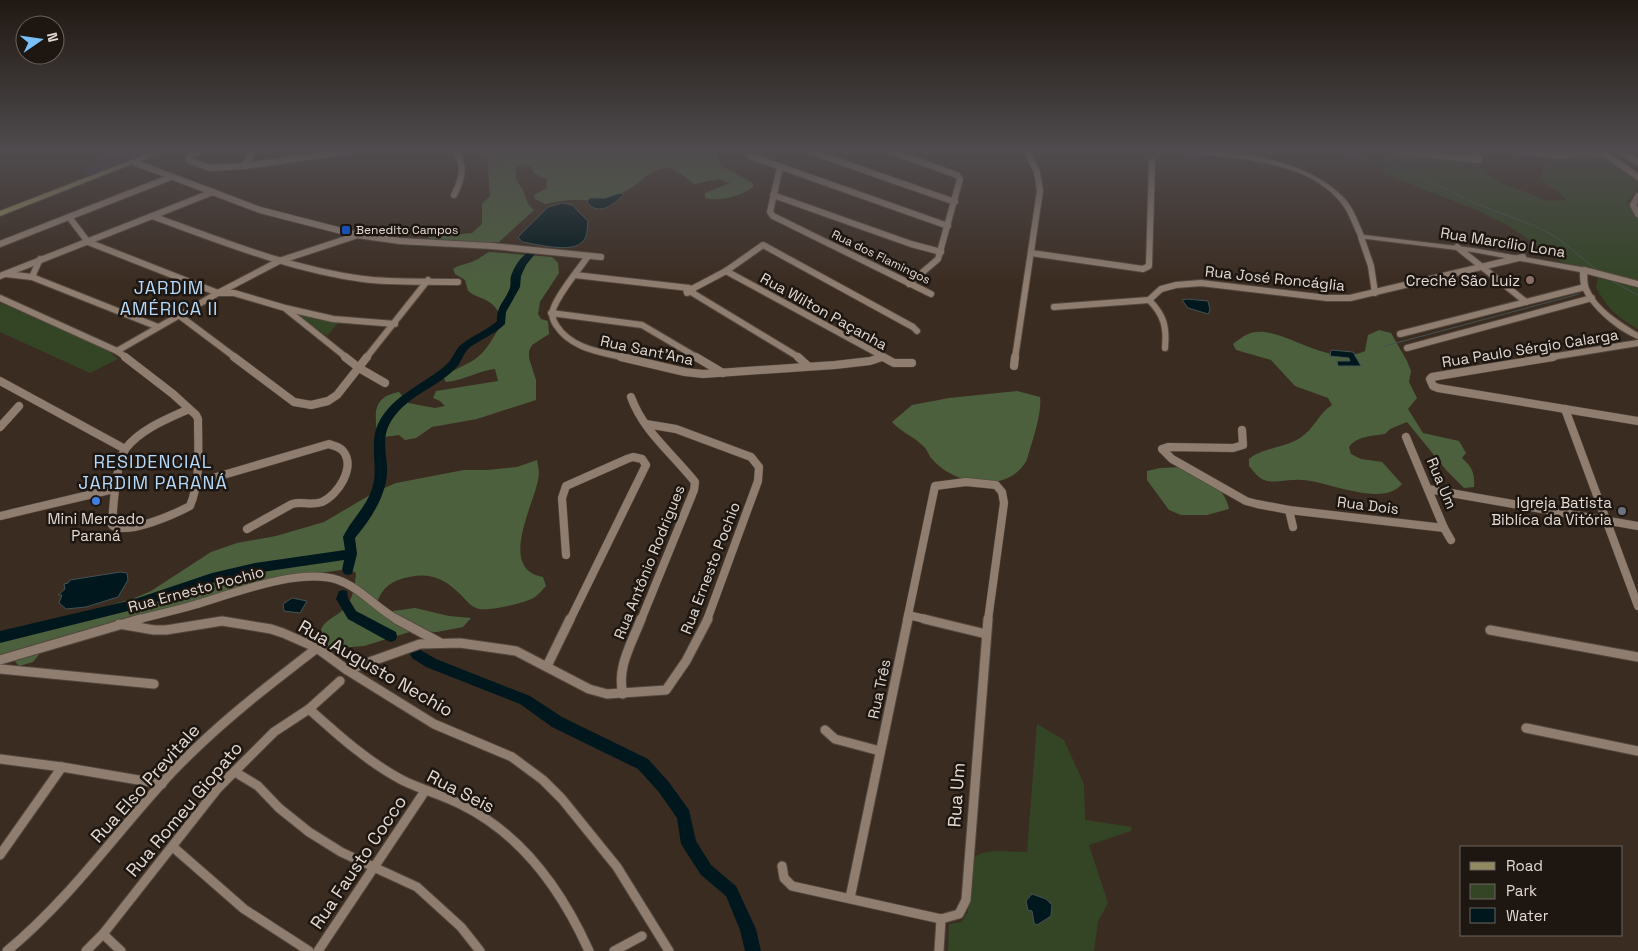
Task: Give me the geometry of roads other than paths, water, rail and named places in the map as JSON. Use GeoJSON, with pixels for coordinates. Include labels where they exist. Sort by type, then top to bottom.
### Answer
{"type":"FeatureCollection","features":[{"type":"Feature","properties":{"kind":"main road"},"geometry":{"type":"LineString","coordinates":[[0,214],[50,195]]}},
{"type":"Feature","properties":{"kind":"street"},"geometry":{"type":"LineString","coordinates":[[0,244],[124,195]]}},
{"type":"Feature","properties":{"kind":"street"},"geometry":{"type":"LineString","coordinates":[[2,275],[204,195]]}},
{"type":"Feature","properties":{"kind":"street"},"geometry":{"type":"LineString","coordinates":[[223,195],[307,223],[417,244],[525,248],[601,257]]}},
{"type":"Feature","properties":{"kind":"street","name":"Rua dos Flamingos"},"geometry":{"type":"LineString","coordinates":[[773,195],[770,212],[772,216],[931,294]]}},
{"type":"Feature","properties":{"kind":"street"},"geometry":{"type":"LineString","coordinates":[[774,195],[911,244],[941,252]]}},
{"type":"Feature","properties":{"kind":"street"},"geometry":{"type":"LineString","coordinates":[[861,195],[948,226]]}},
{"type":"Feature","properties":{"kind":"street"},"geometry":{"type":"LineString","coordinates":[[935,195],[954,202]]}},
{"type":"Feature","properties":{"kind":"street"},"geometry":{"type":"LineString","coordinates":[[909,284],[938,259],[956,195]]}},
{"type":"Feature","properties":{"kind":"street"},"geometry":{"type":"LineString","coordinates":[[1014,366],[1039,195]]}},
{"type":"Feature","properties":{"kind":"street"},"geometry":{"type":"LineString","coordinates":[[1031,253],[1143,269],[1149,266],[1151,254],[1152,195]]}},
{"type":"Feature","properties":{"kind":"street"},"geometry":{"type":"LineString","coordinates":[[1336,195],[1343,201],[1362,238],[1371,266],[1375,293]]}},
{"type":"Feature","properties":{"kind":"street"},"geometry":{"type":"LineString","coordinates":[[1638,196],[1633,205],[1638,214]]}},
{"type":"Feature","properties":{"kind":"street"},"geometry":{"type":"LineString","coordinates":[[152,216],[248,252],[280,261],[364,279],[458,282]]}},
{"type":"Feature","properties":{"kind":"street"},"geometry":{"type":"LineString","coordinates":[[69,217],[88,242],[218,293],[234,293],[334,319],[395,324]]}},
{"type":"Feature","properties":{"kind":"street"},"geometry":{"type":"LineString","coordinates":[[117,351],[218,293],[280,261],[358,234]]}},
{"type":"Feature","properties":{"kind":"street","name":"Rua Marcílio Lona"},"geometry":{"type":"LineString","coordinates":[[1362,238],[1457,247],[1523,257],[1638,284]]}},
{"type":"Feature","properties":{"kind":"street"},"geometry":{"type":"LineString","coordinates":[[690,290],[726,271],[762,245],[914,327],[917,331]]}},
{"type":"Feature","properties":{"kind":"street"},"geometry":{"type":"LineString","coordinates":[[1457,247],[1526,302]]}},
{"type":"Feature","properties":{"kind":"street"},"geometry":{"type":"LineString","coordinates":[[588,256],[552,313],[636,323],[650,329],[723,373]]}},
{"type":"Feature","properties":{"kind":"street","name":"Rua José Roncáglia"},"geometry":{"type":"LineString","coordinates":[[1054,307],[1149,300],[1160,290],[1196,283],[1261,288],[1340,299],[1375,293],[1523,257]]}},
{"type":"Feature","properties":{"kind":"street"},"geometry":{"type":"LineString","coordinates":[[32,277],[40,260]]}},
{"type":"Feature","properties":{"kind":"street"},"geometry":{"type":"LineString","coordinates":[[1584,270],[1585,287],[1592,298],[1612,319],[1638,336]]}},
{"type":"Feature","properties":{"kind":"street","name":"Rua Wilton Paçanha"},"geometry":{"type":"LineString","coordinates":[[726,271],[894,364],[912,363]]}},
{"type":"Feature","properties":{"kind":"street"},"geometry":{"type":"LineString","coordinates":[[2,275],[32,277],[158,327]]}},
{"type":"Feature","properties":{"kind":"street"},"geometry":{"type":"LineString","coordinates":[[576,275],[690,290],[802,360],[808,366]]}},
{"type":"Feature","properties":{"kind":"street"},"geometry":{"type":"LineString","coordinates":[[180,316],[294,402],[316,404],[332,399],[395,324],[428,280]]}},
{"type":"Feature","properties":{"kind":"street"},"geometry":{"type":"LineString","coordinates":[[1400,334],[1585,287]]}},
{"type":"Feature","properties":{"kind":"street"},"geometry":{"type":"LineString","coordinates":[[0,298],[117,351],[174,394],[189,409],[198,419],[196,483],[193,501],[185,509],[163,517],[124,529],[116,528],[112,525],[114,489],[124,449],[151,427],[189,409]]}},
{"type":"Feature","properties":{"kind":"street"},"geometry":{"type":"LineString","coordinates":[[1407,348],[1592,298]]}},
{"type":"Feature","properties":{"kind":"street"},"geometry":{"type":"LineString","coordinates":[[1149,300],[1162,313],[1166,322],[1165,348]]}},
{"type":"Feature","properties":{"kind":"street"},"geometry":{"type":"LineString","coordinates":[[286,308],[359,368],[385,383]]}},
{"type":"Feature","properties":{"kind":"street","name":"Rua Sant’Ana"},"geometry":{"type":"LineString","coordinates":[[552,313],[553,324],[577,345],[595,352],[694,374],[870,361],[882,357]]}},
{"type":"Feature","properties":{"kind":"street","name":"Rua Paulo Sérgio Calarga"},"geometry":{"type":"LineString","coordinates":[[1565,409],[1438,388],[1430,382],[1432,377],[1638,343]]}},
{"type":"Feature","properties":{"kind":"street"},"geometry":{"type":"LineString","coordinates":[[793,356],[795,367]]}},
{"type":"Feature","properties":{"kind":"street"},"geometry":{"type":"LineString","coordinates":[[0,381],[124,449]]}},
{"type":"Feature","properties":{"kind":"street","name":"Rua Antônio Rodrigues"},"geometry":{"type":"LineString","coordinates":[[623,694],[620,683],[621,669],[694,490],[695,482],[646,424],[633,404],[631,397]]}},
{"type":"Feature","properties":{"kind":"street"},"geometry":{"type":"LineString","coordinates":[[0,427],[19,406]]}},
{"type":"Feature","properties":{"kind":"street"},"geometry":{"type":"LineString","coordinates":[[1638,421],[1565,409],[1638,606]]}},
{"type":"Feature","properties":{"kind":"street","name":"Rua Ernesto Pochio"},"geometry":{"type":"LineString","coordinates":[[0,660],[119,624],[194,605],[237,590],[276,581],[312,577],[338,580],[368,597],[385,613],[439,642],[460,642],[516,651],[589,689],[607,694],[666,690],[686,661],[709,616],[758,481],[760,468],[758,462],[751,457],[676,429],[646,424]]}},
{"type":"Feature","properties":{"kind":"street","name":"Rua Dois"},"geometry":{"type":"LineString","coordinates":[[1242,430],[1243,445],[1221,449],[1168,447],[1162,449],[1172,459],[1246,501],[1289,510],[1444,528]]}},
{"type":"Feature","properties":{"kind":"street","name":"Rua Um"},"geometry":{"type":"LineString","coordinates":[[1406,437],[1444,528],[1451,540]]}},
{"type":"Feature","properties":{"kind":"street"},"geometry":{"type":"LineString","coordinates":[[196,483],[329,444],[344,450],[348,462],[347,468],[338,489],[330,497],[313,505],[304,506],[299,502],[286,505],[260,524],[247,529]]}},
{"type":"Feature","properties":{"kind":"street"},"geometry":{"type":"LineString","coordinates":[[1188,449],[1186,457],[1188,467]]}},
{"type":"Feature","properties":{"kind":"street"},"geometry":{"type":"LineString","coordinates":[[547,666],[646,465],[642,458],[627,458],[566,486],[562,498],[566,555]]}},
{"type":"Feature","properties":{"kind":"street","name":"Rua Um"},"geometry":{"type":"LineString","coordinates":[[935,486],[966,482],[996,485],[1002,492],[1004,503],[986,634],[966,900],[959,914],[940,919]]}},
{"type":"Feature","properties":{"kind":"street","name":"Rua Três"},"geometry":{"type":"LineString","coordinates":[[850,898],[935,486]]}},
{"type":"Feature","properties":{"kind":"street"},"geometry":{"type":"LineString","coordinates":[[1428,488],[1638,526]]}},
{"type":"Feature","properties":{"kind":"street"},"geometry":{"type":"LineString","coordinates":[[0,516],[114,489]]}},
{"type":"Feature","properties":{"kind":"street"},"geometry":{"type":"LineString","coordinates":[[1289,510],[1293,527]]}},
{"type":"Feature","properties":{"kind":"street"},"geometry":{"type":"LineString","coordinates":[[908,615],[986,634]]}},
{"type":"Feature","properties":{"kind":"street","name":"Rua Augusto Nechio"},"geometry":{"type":"LineString","coordinates":[[119,624],[154,630],[166,630],[222,621],[272,629],[317,648],[347,670],[434,724],[512,757],[543,780],[562,799],[618,866],[669,951]]}},
{"type":"Feature","properties":{"kind":"street"},"geometry":{"type":"LineString","coordinates":[[1490,630],[1638,657]]}},
{"type":"Feature","properties":{"kind":"street"},"geometry":{"type":"LineString","coordinates":[[347,670],[420,644],[439,642]]}},
{"type":"Feature","properties":{"kind":"street","name":"Rua Elso Previtale"},"geometry":{"type":"LineString","coordinates":[[7,951],[55,909],[162,784],[203,740],[238,708],[317,648]]}},
{"type":"Feature","properties":{"kind":"street"},"geometry":{"type":"LineString","coordinates":[[0,669],[154,684]]}},
{"type":"Feature","properties":{"kind":"street","name":"Rua Romeu Giopato"},"geometry":{"type":"LineString","coordinates":[[86,951],[104,934],[218,788],[274,732],[309,709],[340,681]]}},
{"type":"Feature","properties":{"kind":"street","name":"Rua Seis"},"geometry":{"type":"LineString","coordinates":[[309,709],[344,740],[381,767],[425,791],[462,806],[515,842],[536,864],[561,896],[574,916],[589,951]]}},
{"type":"Feature","properties":{"kind":"street"},"geometry":{"type":"LineString","coordinates":[[1526,728],[1638,751]]}},
{"type":"Feature","properties":{"kind":"street"},"geometry":{"type":"LineString","coordinates":[[825,730],[835,739],[880,751]]}},
{"type":"Feature","properties":{"kind":"street"},"geometry":{"type":"LineString","coordinates":[[0,759],[62,767],[162,784]]}},
{"type":"Feature","properties":{"kind":"street"},"geometry":{"type":"LineString","coordinates":[[1,851],[62,767]]}},
{"type":"Feature","properties":{"kind":"street"},"geometry":{"type":"LineString","coordinates":[[235,772],[258,786],[278,808],[309,832],[341,852],[417,888],[461,927],[480,951]]}},
{"type":"Feature","properties":{"kind":"street","name":"Rua Fausto Cocco"},"geometry":{"type":"LineString","coordinates":[[318,951],[425,791]]}},
{"type":"Feature","properties":{"kind":"street"},"geometry":{"type":"LineString","coordinates":[[173,848],[184,855],[234,901],[271,930],[310,951]]}},
{"type":"Feature","properties":{"kind":"street"},"geometry":{"type":"LineString","coordinates":[[782,866],[784,878],[792,886],[940,919],[939,951]]}},
{"type":"Feature","properties":{"kind":"street"},"geometry":{"type":"LineString","coordinates":[[104,934],[121,951]]}},
{"type":"Feature","properties":{"kind":"street"},"geometry":{"type":"LineString","coordinates":[[614,951],[642,936]]}},
{"type":"Feature","properties":{"kind":"water"},"geometry":{"type":"Polygon","coordinates":[[[623,195],[616,202],[601,209],[596,209],[587,202],[589,198],[623,195]]]}},
{"type":"Feature","properties":{"kind":"water"},"geometry":{"type":"Polygon","coordinates":[[[562,203],[572,205],[588,221],[587,233],[581,243],[576,246],[561,248],[522,242],[518,237],[548,207],[562,203]]]}},
{"type":"Feature","properties":{"kind":"water"},"geometry":{"type":"Polygon","coordinates":[[[1182,300],[1208,301],[1210,310],[1208,314],[1188,308],[1182,300]]]}},
{"type":"Feature","properties":{"kind":"water"},"geometry":{"type":"Polygon","coordinates":[[[1331,350],[1353,352],[1361,366],[1338,366],[1337,361],[1350,361],[1349,358],[1330,356],[1331,350]]]}},
{"type":"Feature","properties":{"kind":"water"},"geometry":{"type":"Polygon","coordinates":[[[120,572],[127,573],[128,580],[118,597],[86,607],[66,609],[59,603],[62,595],[58,595],[65,589],[64,584],[70,580],[120,572]]]}},
{"type":"Feature","properties":{"kind":"water"},"geometry":{"type":"Polygon","coordinates":[[[292,598],[307,601],[300,613],[284,611],[283,604],[292,598]]]}},
{"type":"Feature","properties":{"kind":"water"},"geometry":{"type":"Polygon","coordinates":[[[1032,894],[1046,899],[1052,905],[1051,916],[1037,925],[1034,923],[1032,911],[1028,910],[1026,901],[1032,894]]]}},
{"type":"Feature","properties":{"kind":"waterway"},"geometry":{"type":"LineString","coordinates":[[1459,195],[1535,226],[1556,237],[1597,270]]}},
{"type":"Feature","properties":{"kind":"waterway"},"geometry":{"type":"LineString","coordinates":[[351,554],[349,537],[370,508],[380,483],[380,436],[383,425],[389,415],[405,399],[452,366],[464,347],[487,334],[502,322],[501,312],[515,287],[516,276],[522,264],[531,254]]}},
{"type":"Feature","properties":{"kind":"waterway"},"geometry":{"type":"LineString","coordinates":[[1606,278],[1638,295]]}},
{"type":"Feature","properties":{"kind":"waterway"},"geometry":{"type":"LineString","coordinates":[[1385,346],[1579,294]]}},
{"type":"Feature","properties":{"kind":"waterway"},"geometry":{"type":"LineString","coordinates":[[0,637],[132,605],[212,578],[255,568],[351,554]]}},
{"type":"Feature","properties":{"kind":"waterway"},"geometry":{"type":"LineString","coordinates":[[348,570],[351,554]]}},
{"type":"Feature","properties":{"kind":"waterway"},"geometry":{"type":"LineString","coordinates":[[343,595],[342,599],[352,615],[391,636]]}},
{"type":"Feature","properties":{"kind":"waterway"},"geometry":{"type":"LineString","coordinates":[[417,654],[431,663],[525,700],[557,722],[643,764],[663,786],[684,815],[689,844],[706,870],[731,891],[748,929],[753,951]]}},
{"type":"Feature","properties":{"kind":"place","name":"Benedito Campos"},"geometry":{"type":"Point","coordinates":[346,230]}},
{"type":"Feature","properties":{"kind":"place","name":"Creché São Luiz"},"geometry":{"type":"Point","coordinates":[1530,280]}},
{"type":"Feature","properties":{"kind":"place","name":"Mini Mercado Paraná"},"geometry":{"type":"Point","coordinates":[96,501]}},
{"type":"Feature","properties":{"kind":"place","name":"Igreja Batista Biblíca da Vitória"},"geometry":{"type":"Point","coordinates":[1622,511]}},
{"type":"Feature","properties":{"kind":"district","name":"JARDIM AMÉRICA II"},"geometry":{"type":"Point","coordinates":[169,297]}},
{"type":"Feature","properties":{"kind":"district","name":"RESIDENCIAL JARDIM PARANÁ"},"geometry":{"type":"Point","coordinates":[153,471]}}]}
